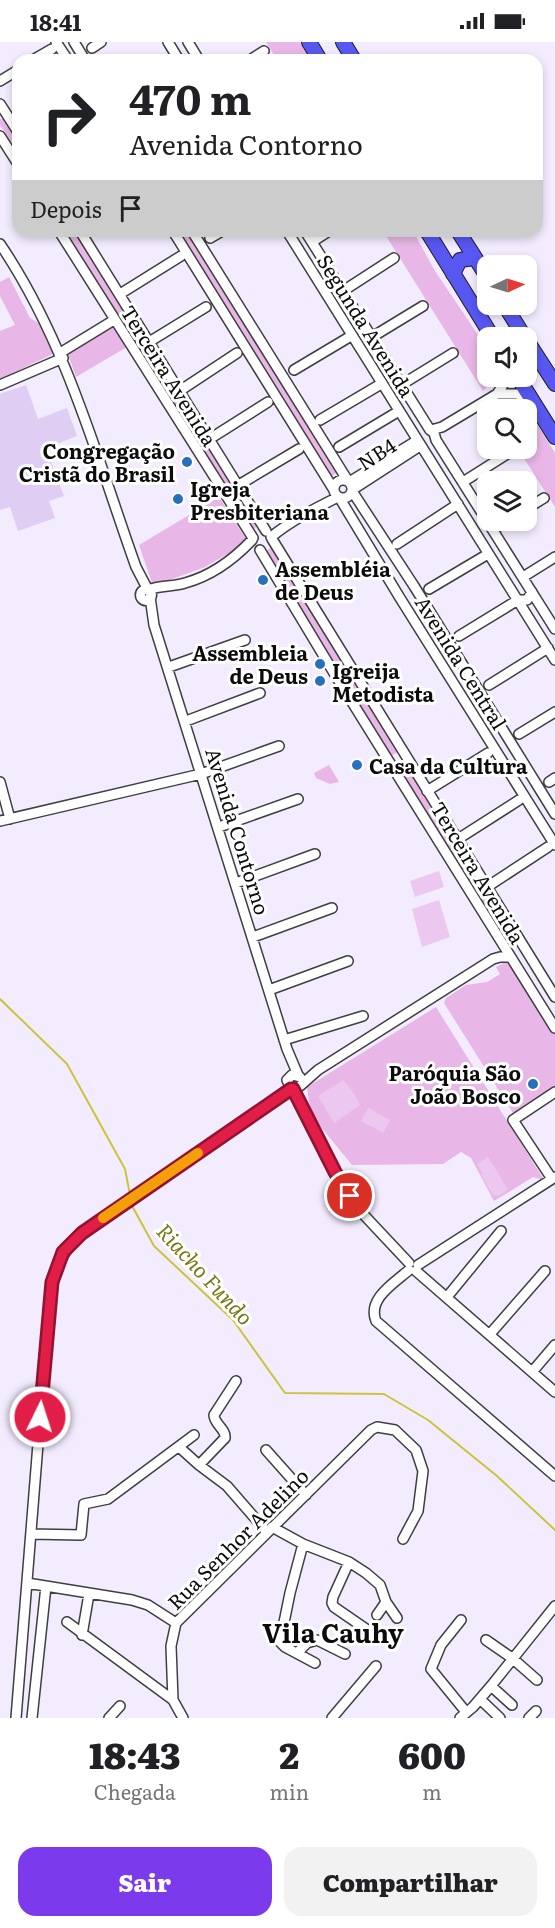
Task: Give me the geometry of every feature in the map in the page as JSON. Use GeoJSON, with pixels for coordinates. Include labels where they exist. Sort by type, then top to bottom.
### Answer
{"type":"FeatureCollection","features":[{"type":"Feature","properties":{"kind":"highway"},"geometry":{"type":"LineString","coordinates":[[431,237],[486,327]]}},
{"type":"Feature","properties":{"kind":"highway"},"geometry":{"type":"LineString","coordinates":[[462,237],[477,262]]}},
{"type":"Feature","properties":{"kind":"highway"},"geometry":{"type":"LineString","coordinates":[[453,274],[460,260],[474,258]]}},
{"type":"Feature","properties":{"kind":"highway"},"geometry":{"type":"LineString","coordinates":[[537,355],[555,384]]}},
{"type":"Feature","properties":{"kind":"highway"},"geometry":{"type":"LineString","coordinates":[[537,408],[555,437]]}},
{"type":"Feature","properties":{"kind":"street"},"geometry":{"type":"LineString","coordinates":[[92,48],[102,42]]}},
{"type":"Feature","properties":{"kind":"street"},"geometry":{"type":"LineString","coordinates":[[41,54],[54,45]]}},
{"type":"Feature","properties":{"kind":"street"},"geometry":{"type":"LineString","coordinates":[[259,54],[264,51]]}},
{"type":"Feature","properties":{"kind":"street"},"geometry":{"type":"LineString","coordinates":[[0,104],[3,112]]}},
{"type":"Feature","properties":{"kind":"street"},"geometry":{"type":"LineString","coordinates":[[0,136],[12,155]]}},
{"type":"Feature","properties":{"kind":"street","name":"Terceira Avenida"},"geometry":{"type":"LineString","coordinates":[[63,237],[555,1028]]}},
{"type":"Feature","properties":{"kind":"street","name":"Terceira Avenida"},"geometry":{"type":"LineString","coordinates":[[84,237],[178,393],[269,535],[555,997]]}},
{"type":"Feature","properties":{"kind":"street","name":"Avenida Central"},"geometry":{"type":"LineString","coordinates":[[177,237],[552,841]]}},
{"type":"Feature","properties":{"kind":"street","name":"Avenida Central"},"geometry":{"type":"LineString","coordinates":[[196,237],[555,814]]}},
{"type":"Feature","properties":{"kind":"street","name":"Segunda Avenida"},"geometry":{"type":"LineString","coordinates":[[291,237],[555,660]]}},
{"type":"Feature","properties":{"kind":"street","name":"Segunda Avenida"},"geometry":{"type":"LineString","coordinates":[[309,237],[477,504]]}},
{"type":"Feature","properties":{"kind":"street"},"geometry":{"type":"LineString","coordinates":[[312,242],[320,237]]}},
{"type":"Feature","properties":{"kind":"street","name":"Avenida Contorno"},"geometry":{"type":"LineString","coordinates":[[0,244],[18,272],[61,356],[147,594],[154,625],[253,937],[303,1109],[335,1172],[357,1206],[413,1267],[555,1392]]}},
{"type":"Feature","properties":{"kind":"street"},"geometry":{"type":"LineString","coordinates":[[120,294],[181,256]]}},
{"type":"Feature","properties":{"kind":"street"},"geometry":{"type":"LineString","coordinates":[[343,291],[394,258]]}},
{"type":"Feature","properties":{"kind":"street"},"geometry":{"type":"LineString","coordinates":[[202,277],[216,269]]}},
{"type":"Feature","properties":{"kind":"street"},"geometry":{"type":"LineString","coordinates":[[372,337],[423,306]]}},
{"type":"Feature","properties":{"kind":"street"},"geometry":{"type":"LineString","coordinates":[[149,342],[206,308]]}},
{"type":"Feature","properties":{"kind":"street"},"geometry":{"type":"LineString","coordinates":[[0,385],[118,326],[135,320]]}},
{"type":"Feature","properties":{"kind":"street"},"geometry":{"type":"LineString","coordinates":[[294,370],[351,336]]}},
{"type":"Feature","properties":{"kind":"street"},"geometry":{"type":"LineString","coordinates":[[401,385],[453,352]]}},
{"type":"Feature","properties":{"kind":"street"},"geometry":{"type":"LineString","coordinates":[[178,393],[237,353]]}},
{"type":"Feature","properties":{"kind":"street"},"geometry":{"type":"LineString","coordinates":[[320,420],[381,384]]}},
{"type":"Feature","properties":{"kind":"street"},"geometry":{"type":"LineString","coordinates":[[433,434],[497,394],[502,387]]}},
{"type":"Feature","properties":{"kind":"street"},"geometry":{"type":"LineString","coordinates":[[497,394],[517,394],[530,399]]}},
{"type":"Feature","properties":{"kind":"street"},"geometry":{"type":"LineString","coordinates":[[208,440],[268,402]]}},
{"type":"Feature","properties":{"kind":"street"},"geometry":{"type":"LineString","coordinates":[[339,447],[399,411]]}},
{"type":"Feature","properties":{"kind":"street"},"geometry":{"type":"LineString","coordinates":[[421,430],[433,434],[433,446],[419,443],[421,430]]}},
{"type":"Feature","properties":{"kind":"street","name":"NB4"},"geometry":{"type":"LineString","coordinates":[[350,486],[419,443]]}},
{"type":"Feature","properties":{"kind":"street"},"geometry":{"type":"LineString","coordinates":[[237,486],[300,449]]}},
{"type":"Feature","properties":{"kind":"street"},"geometry":{"type":"LineString","coordinates":[[463,482],[499,459]]}},
{"type":"Feature","properties":{"kind":"street"},"geometry":{"type":"LineString","coordinates":[[255,544],[256,533],[269,535],[336,494],[348,497],[350,486],[337,482],[336,494]]}},
{"type":"Feature","properties":{"kind":"street"},"geometry":{"type":"LineString","coordinates":[[537,502],[544,498]]}},
{"type":"Feature","properties":{"kind":"street"},"geometry":{"type":"LineString","coordinates":[[397,544],[458,504]]}},
{"type":"Feature","properties":{"kind":"street","name":"Segunda Avenida"},"geometry":{"type":"LineString","coordinates":[[494,531],[555,628]]}},
{"type":"Feature","properties":{"kind":"street"},"geometry":{"type":"LineString","coordinates":[[147,594],[208,574],[255,544],[269,547],[269,535]]}},
{"type":"Feature","properties":{"kind":"street"},"geometry":{"type":"LineString","coordinates":[[429,589],[488,554]]}},
{"type":"Feature","properties":{"kind":"street"},"geometry":{"type":"LineString","coordinates":[[523,577],[555,557]]}},
{"type":"Feature","properties":{"kind":"street"},"geometry":{"type":"LineString","coordinates":[[459,636],[518,600],[527,600],[532,592]]}},
{"type":"Feature","properties":{"kind":"street"},"geometry":{"type":"LineString","coordinates":[[526,613],[529,608],[539,604]]}},
{"type":"Feature","properties":{"kind":"street"},"geometry":{"type":"LineString","coordinates":[[169,667],[245,640]]}},
{"type":"Feature","properties":{"kind":"street"},"geometry":{"type":"LineString","coordinates":[[489,685],[548,648]]}},
{"type":"Feature","properties":{"kind":"street"},"geometry":{"type":"LineString","coordinates":[[443,666],[453,661],[455,653]]}},
{"type":"Feature","properties":{"kind":"street"},"geometry":{"type":"LineString","coordinates":[[450,677],[455,670],[465,669]]}},
{"type":"Feature","properties":{"kind":"street"},"geometry":{"type":"LineString","coordinates":[[186,721],[260,693]]}},
{"type":"Feature","properties":{"kind":"street"},"geometry":{"type":"LineString","coordinates":[[519,734],[555,712]]}},
{"type":"Feature","properties":{"kind":"street"},"geometry":{"type":"LineString","coordinates":[[0,782],[5,820],[201,774],[279,746]]}},
{"type":"Feature","properties":{"kind":"street"},"geometry":{"type":"LineString","coordinates":[[389,760],[397,757],[402,750]]}},
{"type":"Feature","properties":{"kind":"street"},"geometry":{"type":"LineString","coordinates":[[428,790],[488,753]]}},
{"type":"Feature","properties":{"kind":"street"},"geometry":{"type":"LineString","coordinates":[[398,774],[405,767],[412,765]]}},
{"type":"Feature","properties":{"kind":"street"},"geometry":{"type":"LineString","coordinates":[[219,827],[298,799]]}},
{"type":"Feature","properties":{"kind":"street"},"geometry":{"type":"LineString","coordinates":[[458,840],[519,800]]}},
{"type":"Feature","properties":{"kind":"street"},"geometry":{"type":"LineString","coordinates":[[487,887],[552,841]]}},
{"type":"Feature","properties":{"kind":"street"},"geometry":{"type":"LineString","coordinates":[[236,883],[315,854]]}},
{"type":"Feature","properties":{"kind":"street"},"geometry":{"type":"LineString","coordinates":[[253,937],[332,908]]}},
{"type":"Feature","properties":{"kind":"street"},"geometry":{"type":"LineString","coordinates":[[490,922],[500,917],[502,910]]}},
{"type":"Feature","properties":{"kind":"street"},"geometry":{"type":"LineString","coordinates":[[16,1718],[52,1282],[63,1252],[82,1233],[294,1083],[318,1071],[493,959],[498,954],[499,938],[505,926],[512,926]]}},
{"type":"Feature","properties":{"kind":"street"},"geometry":{"type":"LineString","coordinates":[[493,959],[510,957]]}},
{"type":"Feature","properties":{"kind":"street"},"geometry":{"type":"LineString","coordinates":[[269,990],[348,961]]}},
{"type":"Feature","properties":{"kind":"street"},"geometry":{"type":"LineString","coordinates":[[285,1044],[363,1016]]}},
{"type":"Feature","properties":{"kind":"street"},"geometry":{"type":"LineString","coordinates":[[553,1475],[376,1321],[373,1314],[378,1299],[413,1267],[554,1178],[513,1120],[555,1092]]}},
{"type":"Feature","properties":{"kind":"street"},"geometry":{"type":"LineString","coordinates":[[447,1297],[501,1231]]}},
{"type":"Feature","properties":{"kind":"street"},"geometry":{"type":"LineString","coordinates":[[489,1334],[544,1271]]}},
{"type":"Feature","properties":{"kind":"street"},"geometry":{"type":"LineString","coordinates":[[532,1372],[555,1345]]}},
{"type":"Feature","properties":{"kind":"street"},"geometry":{"type":"LineString","coordinates":[[199,1465],[225,1438],[225,1433],[215,1421],[214,1415],[236,1381]]}},
{"type":"Feature","properties":{"kind":"street","name":"Rua Senhor Adelino"},"geometry":{"type":"LineString","coordinates":[[183,1718],[173,1700],[171,1646],[176,1623],[371,1430],[377,1427],[385,1427],[398,1432],[416,1450],[423,1471],[418,1511],[403,1539]]}},
{"type":"Feature","properties":{"kind":"street"},"geometry":{"type":"LineString","coordinates":[[31,1534],[81,1535],[84,1504],[108,1499],[194,1435]]}},
{"type":"Feature","properties":{"kind":"street"},"geometry":{"type":"LineString","coordinates":[[179,1447],[226,1486],[269,1530],[349,1562],[375,1579],[397,1618]]}},
{"type":"Feature","properties":{"kind":"street"},"geometry":{"type":"LineString","coordinates":[[266,1450],[306,1495]]}},
{"type":"Feature","properties":{"kind":"street"},"geometry":{"type":"LineString","coordinates":[[303,1544],[280,1638],[282,1644],[315,1663]]}},
{"type":"Feature","properties":{"kind":"street"},"geometry":{"type":"LineString","coordinates":[[349,1562],[332,1603],[334,1607],[366,1629]]}},
{"type":"Feature","properties":{"kind":"street"},"geometry":{"type":"LineString","coordinates":[[27,1588],[46,1586],[132,1600],[148,1605],[176,1623]]}},
{"type":"Feature","properties":{"kind":"street"},"geometry":{"type":"LineString","coordinates":[[29,1717],[46,1586]]}},
{"type":"Feature","properties":{"kind":"street"},"geometry":{"type":"LineString","coordinates":[[27,1588],[44,1601]]}},
{"type":"Feature","properties":{"kind":"street"},"geometry":{"type":"LineString","coordinates":[[82,1635],[90,1594]]}},
{"type":"Feature","properties":{"kind":"street"},"geometry":{"type":"LineString","coordinates":[[377,1614],[386,1602]]}},
{"type":"Feature","properties":{"kind":"street"},"geometry":{"type":"LineString","coordinates":[[461,1620],[441,1645],[431,1669],[463,1715],[480,1700],[555,1606]]}},
{"type":"Feature","properties":{"kind":"street"},"geometry":{"type":"LineString","coordinates":[[67,1622],[173,1700]]}},
{"type":"Feature","properties":{"kind":"street"},"geometry":{"type":"LineString","coordinates":[[297,1653],[307,1643],[317,1640],[345,1654]]}},
{"type":"Feature","properties":{"kind":"street"},"geometry":{"type":"LineString","coordinates":[[486,1640],[512,1658],[537,1680]]}},
{"type":"Feature","properties":{"kind":"street"},"geometry":{"type":"LineString","coordinates":[[21,1663],[37,1666]]}},
{"type":"Feature","properties":{"kind":"street"},"geometry":{"type":"LineString","coordinates":[[332,1718],[376,1666]]}},
{"type":"Feature","properties":{"kind":"street"},"geometry":{"type":"LineString","coordinates":[[491,1686],[512,1706]]}},
{"type":"Feature","properties":{"kind":"street"},"geometry":{"type":"LineString","coordinates":[[480,1700],[500,1718]]}},
{"type":"Feature","properties":{"kind":"street"},"geometry":{"type":"LineString","coordinates":[[109,1718],[120,1706]]}},
{"type":"Feature","properties":{"kind":"street"},"geometry":{"type":"LineString","coordinates":[[529,1718],[536,1711]]}},
{"type":"Feature","properties":{"kind":"shaded area"},"geometry":{"type":"Polygon","coordinates":[[[266,42],[300,42],[307,54],[273,54],[266,42]]]}},
{"type":"Feature","properties":{"kind":"shaded area"},"geometry":{"type":"Polygon","coordinates":[[[7,118],[12,126],[12,144],[0,125],[0,119],[7,118]]]}},
{"type":"Feature","properties":{"kind":"shaded area"},"geometry":{"type":"Polygon","coordinates":[[[70,237],[83,237],[132,315],[122,321],[70,237]]]}},
{"type":"Feature","properties":{"kind":"shaded area"},"geometry":{"type":"Polygon","coordinates":[[[182,237],[194,237],[340,471],[330,477],[182,237]]]}},
{"type":"Feature","properties":{"kind":"shaded area"},"geometry":{"type":"Polygon","coordinates":[[[387,237],[416,237],[435,271],[477,333],[477,381],[387,237]]]}},
{"type":"Feature","properties":{"kind":"shaded area"},"geometry":{"type":"Polygon","coordinates":[[[9,277],[30,318],[40,324],[53,354],[0,379],[0,331],[15,325],[0,296],[0,282],[9,277]]]}},
{"type":"Feature","properties":{"kind":"shaded area"},"geometry":{"type":"Polygon","coordinates":[[[112,324],[127,347],[76,377],[67,352],[112,324]]]}},
{"type":"Feature","properties":{"kind":"shaded area"},"geometry":{"type":"Polygon","coordinates":[[[139,325],[261,524],[250,531],[128,332],[139,325]]]}},
{"type":"Feature","properties":{"kind":"shaded area"},"geometry":{"type":"Polygon","coordinates":[[[26,385],[38,419],[67,408],[77,436],[46,448],[64,496],[49,501],[55,518],[18,531],[10,507],[0,510],[0,394],[26,385]]]}},
{"type":"Feature","properties":{"kind":"shaded area"},"geometry":{"type":"Polygon","coordinates":[[[537,424],[555,453],[555,507],[537,479],[537,471],[532,471],[524,459],[537,459],[537,424]]]}},
{"type":"Feature","properties":{"kind":"shaded area"},"geometry":{"type":"Polygon","coordinates":[[[219,497],[248,542],[205,567],[153,586],[139,545],[219,497]]]}},
{"type":"Feature","properties":{"kind":"shaded area"},"geometry":{"type":"Polygon","coordinates":[[[273,546],[401,750],[391,756],[265,552],[273,546]]]}},
{"type":"Feature","properties":{"kind":"shaded area"},"geometry":{"type":"Polygon","coordinates":[[[329,765],[339,782],[330,784],[316,778],[314,773],[329,765]]]}},
{"type":"Feature","properties":{"kind":"shaded area"},"geometry":{"type":"Polygon","coordinates":[[[411,769],[500,910],[490,914],[402,777],[411,769]]]}},
{"type":"Feature","properties":{"kind":"shaded area"},"geometry":{"type":"Polygon","coordinates":[[[439,871],[444,887],[415,897],[410,881],[439,871]]]}},
{"type":"Feature","properties":{"kind":"shaded area"},"geometry":{"type":"Polygon","coordinates":[[[439,900],[450,937],[422,947],[412,909],[439,900]]]}},
{"type":"Feature","properties":{"kind":"shaded area"},"geometry":{"type":"Polygon","coordinates":[[[507,961],[513,964],[555,1034],[555,1087],[513,1113],[444,1003],[446,998],[466,985],[487,982],[500,974],[496,967],[507,961]]]}},
{"type":"Feature","properties":{"kind":"shaded area"},"geometry":{"type":"Polygon","coordinates":[[[436,1007],[544,1180],[533,1177],[494,1201],[471,1158],[461,1152],[443,1164],[352,1165],[311,1115],[307,1087],[436,1007]]]}},
{"type":"Feature","properties":{"kind":"shaded area"},"geometry":{"type":"Polygon","coordinates":[[[343,1080],[360,1105],[334,1123],[318,1096],[343,1080]]]}},
{"type":"Feature","properties":{"kind":"shaded area"},"geometry":{"type":"Polygon","coordinates":[[[368,1108],[390,1120],[383,1133],[361,1121],[368,1108]]]}},
{"type":"Feature","properties":{"kind":"shaded area"},"geometry":{"type":"Polygon","coordinates":[[[488,1157],[508,1189],[499,1196],[493,1195],[477,1164],[488,1157]]]}},
{"type":"Feature","properties":{"kind":"waterway","name":"Riacho Fundo"},"geometry":{"type":"LineString","coordinates":[[0,999],[67,1064],[125,1169],[130,1195]]}},
{"type":"Feature","properties":{"kind":"waterway","name":"Riacho Fundo"},"geometry":{"type":"LineString","coordinates":[[131,1204],[154,1246],[233,1320],[285,1393],[384,1394],[428,1420],[497,1476],[555,1530]]}},
{"type":"Feature","properties":{"kind":"slow traffic"},"geometry":{"type":"LineString","coordinates":[[103,1218],[198,1153]]}},
{"type":"Feature","properties":{"kind":"place","name":"Congregação Cristã do Brasil"},"geometry":{"type":"Point","coordinates":[187,462]}},
{"type":"Feature","properties":{"kind":"place","name":"Igreja Presbiteriana"},"geometry":{"type":"Point","coordinates":[178,499]}},
{"type":"Feature","properties":{"kind":"place","name":"Assembléia de Deus"},"geometry":{"type":"Point","coordinates":[263,580]}},
{"type":"Feature","properties":{"kind":"place","name":"Assembleia de Deus"},"geometry":{"type":"Point","coordinates":[320,664]}},
{"type":"Feature","properties":{"kind":"place","name":"Igreija Metodista"},"geometry":{"type":"Point","coordinates":[320,681]}},
{"type":"Feature","properties":{"kind":"place","name":"Casa da Cultura"},"geometry":{"type":"Point","coordinates":[357,765]}},
{"type":"Feature","properties":{"kind":"place","name":"Paróquia São João Bosco"},"geometry":{"type":"Point","coordinates":[533,1084]}},
{"type":"Feature","properties":{"kind":"district","name":"Vila Cauhy"},"geometry":{"type":"Point","coordinates":[333,1631]}},
{"type":"Feature","properties":{"kind":"route"},"geometry":{"type":"LineString","coordinates":[[40,1417],[52,1282],[63,1252],[82,1233],[291,1089],[350,1196]]}}]}
